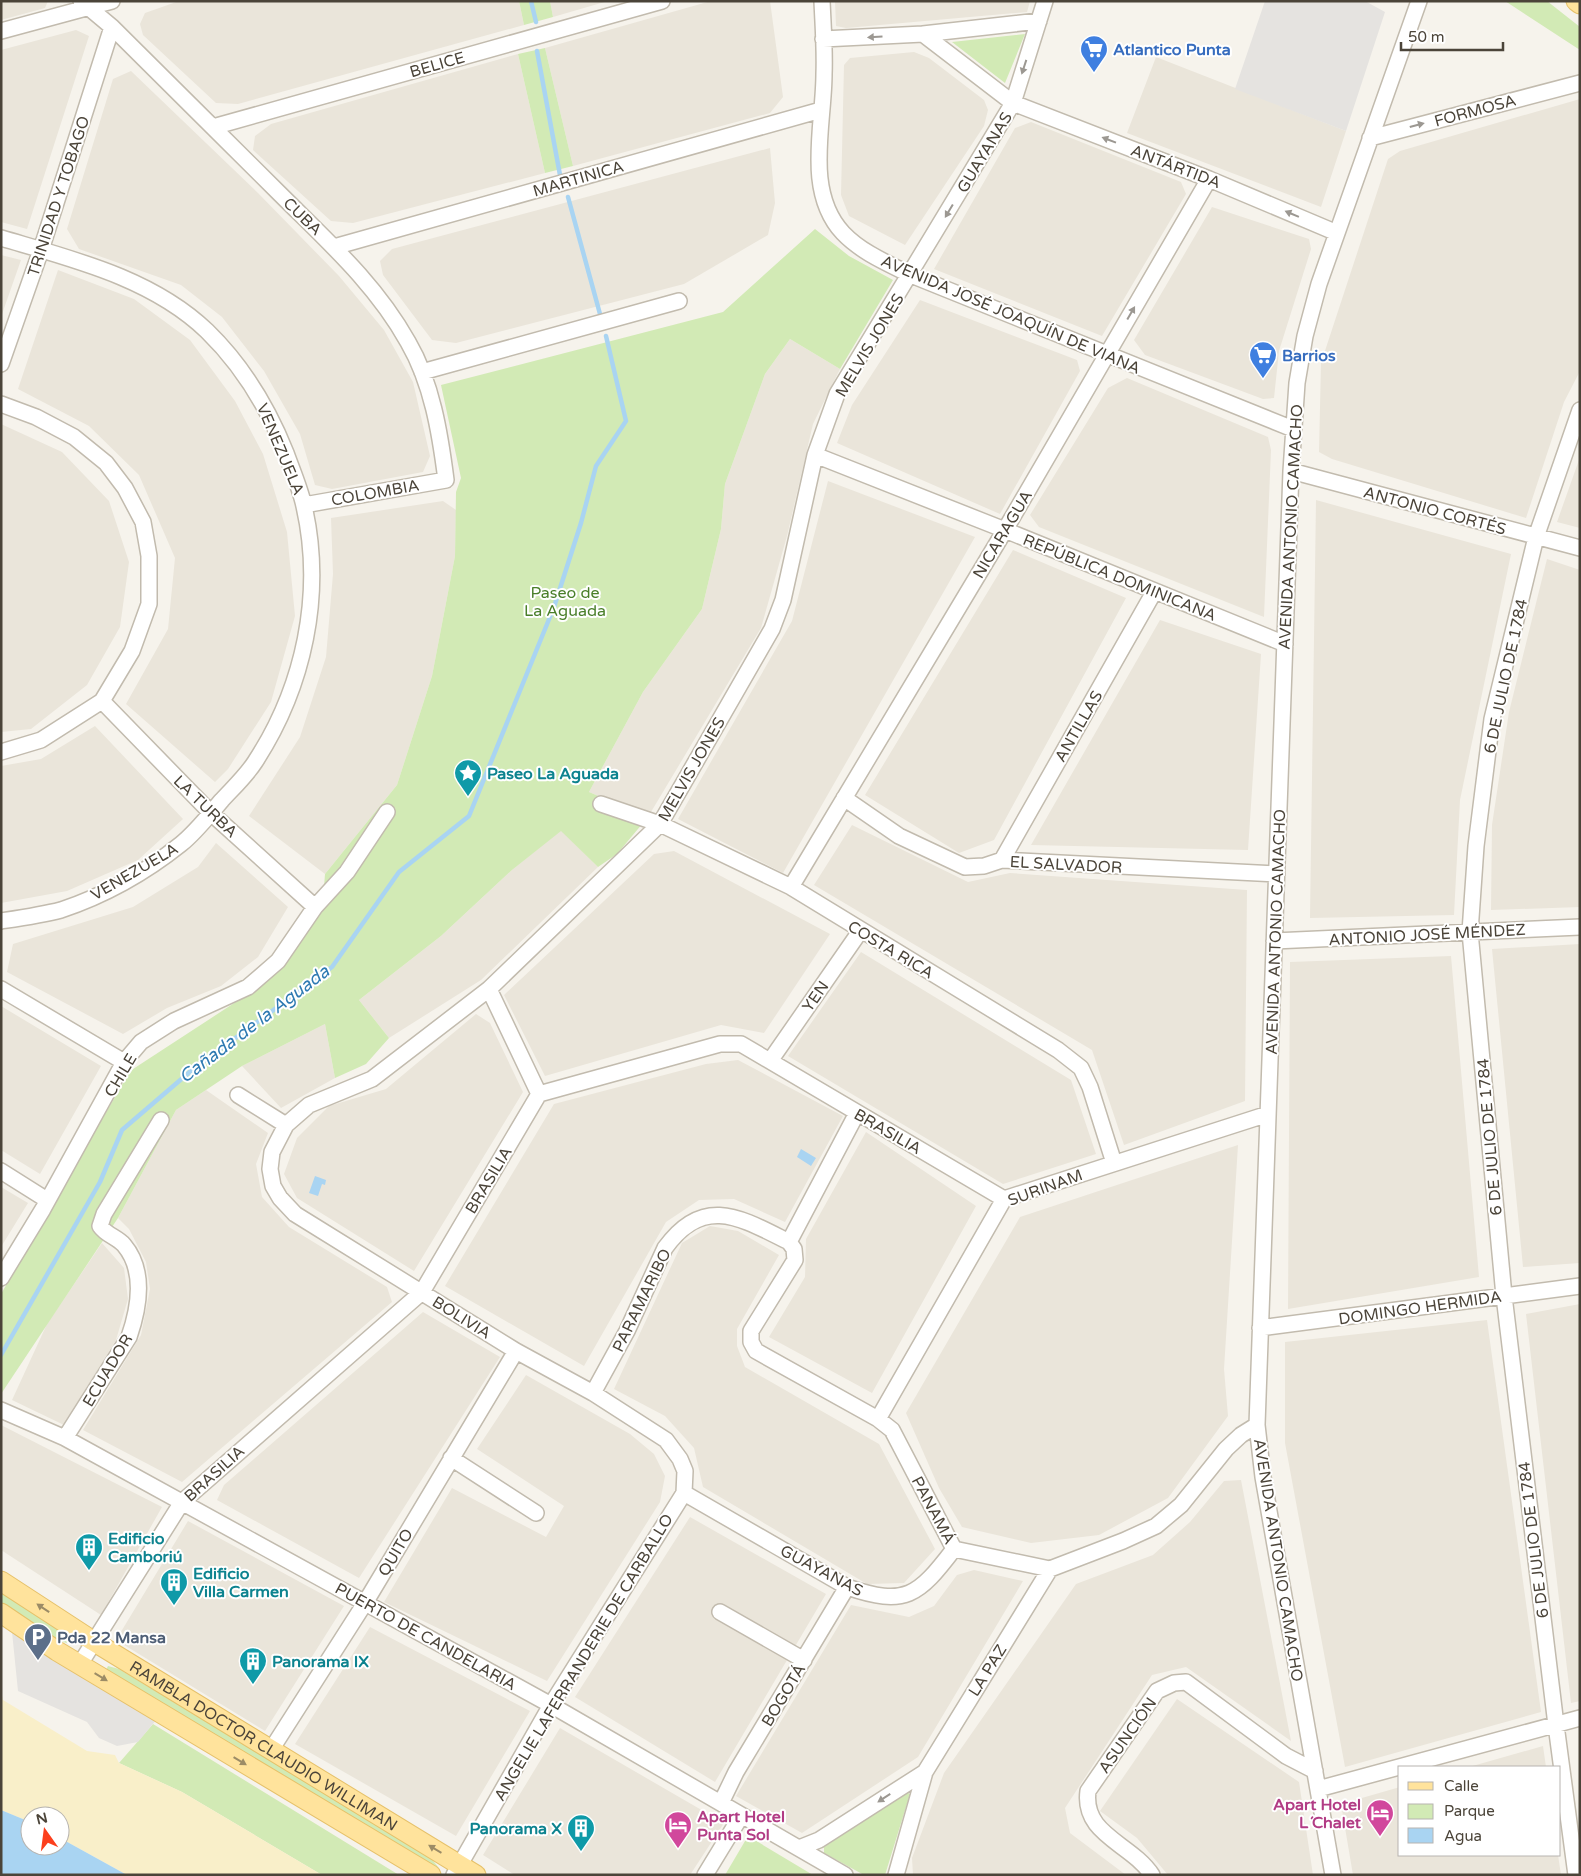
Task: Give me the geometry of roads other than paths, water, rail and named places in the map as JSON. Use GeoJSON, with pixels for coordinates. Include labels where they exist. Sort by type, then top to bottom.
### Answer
{"type":"FeatureCollection","features":[{"type":"Feature","properties":{"kind":"main road"},"geometry":{"type":"LineString","coordinates":[[1576,1],[1580,4]]}},
{"type":"Feature","properties":{"kind":"main road","name":"RAMBLA DOCTOR CLAUDIO WILLIMAN"},"geometry":{"type":"LineString","coordinates":[[1,1581],[92,1642],[271,1750],[457,1869],[476,1875]]}},
{"type":"Feature","properties":{"kind":"main road","name":"RAMBLA DOCTOR CLAUDIO WILLIMAN"},"geometry":{"type":"LineString","coordinates":[[1,1613],[80,1664],[431,1875]]}},
{"type":"Feature","properties":{"kind":"street"},"geometry":{"type":"LineString","coordinates":[[1,31],[86,4],[112,1]]}},
{"type":"Feature","properties":{"kind":"street","name":"BELICE"},"geometry":{"type":"LineString","coordinates":[[213,127],[662,1]]}},
{"type":"Feature","properties":{"kind":"street","name":"AVENIDA JOSÉ JOAQUÍN DE VIANA"},"geometry":{"type":"LineString","coordinates":[[822,1],[824,74],[820,188],[828,210],[842,232],[858,246],[911,275],[1293,429]]}},
{"type":"Feature","properties":{"kind":"street","name":"GUAYANAS"},"geometry":{"type":"LineString","coordinates":[[911,275],[1013,103],[1045,1]]}},
{"type":"Feature","properties":{"kind":"street","name":"AVENIDA ANTONIO CAMACHO"},"geometry":{"type":"LineString","coordinates":[[1333,1875],[1263,1477],[1257,1425],[1291,471],[1293,429],[1305,336],[1319,284],[1418,2]]}},
{"type":"Feature","properties":{"kind":"street","name":"CUBA"},"geometry":{"type":"LineString","coordinates":[[86,4],[112,27],[334,246],[385,305],[409,343],[422,372],[440,431],[446,480]]}},
{"type":"Feature","properties":{"kind":"street"},"geometry":{"type":"LineString","coordinates":[[823,40],[923,34],[1039,21]]}},
{"type":"Feature","properties":{"kind":"street","name":"TRINIDAD Y TOBAGO"},"geometry":{"type":"LineString","coordinates":[[1,364],[41,250],[112,27]]}},
{"type":"Feature","properties":{"kind":"street","name":"ANTÁRTIDA"},"geometry":{"type":"LineString","coordinates":[[923,34],[1013,103],[1209,178],[1337,233]]}},
{"type":"Feature","properties":{"kind":"street","name":"FORMOSA"},"geometry":{"type":"LineString","coordinates":[[1370,138],[1580,83]]}},
{"type":"Feature","properties":{"kind":"street","name":"MARTINICA"},"geometry":{"type":"LineString","coordinates":[[334,246],[822,110]]}},
{"type":"Feature","properties":{"kind":"street","name":"NICARAGUA"},"geometry":{"type":"LineString","coordinates":[[791,888],[1005,530],[1209,178]]}},
{"type":"Feature","properties":{"kind":"street","name":"VENEZUELA"},"geometry":{"type":"LineString","coordinates":[[1,238],[108,272],[162,296],[206,330],[234,362],[258,395],[275,427],[304,505],[311,573],[306,640],[302,664],[278,722],[254,764],[211,813],[182,843],[152,865],[104,892],[60,910],[1,920]]}},
{"type":"Feature","properties":{"kind":"street","name":"MELVIS JONES"},"geometry":{"type":"LineString","coordinates":[[286,1125],[309,1105],[372,1078],[489,989],[660,824],[772,629],[783,600],[815,455],[837,394],[911,275]]}},
{"type":"Feature","properties":{"kind":"street"},"geometry":{"type":"LineString","coordinates":[[422,372],[679,301]]}},
{"type":"Feature","properties":{"kind":"street"},"geometry":{"type":"LineString","coordinates":[[1,404],[36,417],[74,437],[106,463],[125,488],[143,522],[150,556],[149,604],[132,651],[102,701],[41,740],[1,752]]}},
{"type":"Feature","properties":{"kind":"street","name":"6 DE JULIO DE 1784"},"geometry":{"type":"LineString","coordinates":[[1576,1875],[1504,1296],[1470,932],[1476,846],[1492,719],[1536,536],[1580,410]]}},
{"type":"Feature","properties":{"kind":"street","name":"REPÚBLICA DOMINICANA"},"geometry":{"type":"LineString","coordinates":[[815,455],[1285,644]]}},
{"type":"Feature","properties":{"kind":"street","name":"ANTONIO CORTÉS"},"geometry":{"type":"LineString","coordinates":[[1291,471],[1580,548]]}},
{"type":"Feature","properties":{"kind":"street","name":"COLOMBIA"},"geometry":{"type":"LineString","coordinates":[[304,505],[446,480]]}},
{"type":"Feature","properties":{"kind":"street","name":"ANTILLAS"},"geometry":{"type":"LineString","coordinates":[[1002,860],[1154,592]]}},
{"type":"Feature","properties":{"kind":"street","name":"LA TURBA"},"geometry":{"type":"LineString","coordinates":[[102,701],[211,813],[315,907]]}},
{"type":"Feature","properties":{"kind":"street","name":"EL SALVADOR"},"geometry":{"type":"LineString","coordinates":[[844,798],[899,836],[965,866],[984,866],[1002,860],[1277,874]]}},
{"type":"Feature","properties":{"kind":"street","name":"COSTA RICA"},"geometry":{"type":"LineString","coordinates":[[601,804],[660,824],[791,888],[1058,1050],[1081,1068],[1090,1087],[1114,1163]]}},
{"type":"Feature","properties":{"kind":"street","name":"CHILE"},"geometry":{"type":"LineString","coordinates":[[1,1278],[124,1062],[141,1042],[174,1021],[248,987],[278,961],[315,907],[347,872],[387,812]]}},
{"type":"Feature","properties":{"kind":"street","name":"ANTONIO JOSÉ MÉNDEZ"},"geometry":{"type":"LineString","coordinates":[[1274,941],[1580,927]]}},
{"type":"Feature","properties":{"kind":"street","name":"YEN"},"geometry":{"type":"LineString","coordinates":[[770,1062],[861,930]]}},
{"type":"Feature","properties":{"kind":"street"},"geometry":{"type":"LineString","coordinates":[[1,989],[124,1062]]}},
{"type":"Feature","properties":{"kind":"street"},"geometry":{"type":"LineString","coordinates":[[489,989],[539,1094]]}},
{"type":"Feature","properties":{"kind":"street","name":"BRASILIA"},"geometry":{"type":"LineString","coordinates":[[80,1664],[92,1642],[182,1502],[422,1292],[539,1094],[720,1044],[741,1044],[1004,1199]]}},
{"type":"Feature","properties":{"kind":"street"},"geometry":{"type":"LineString","coordinates":[[238,1095],[286,1125]]}},
{"type":"Feature","properties":{"kind":"street"},"geometry":{"type":"LineString","coordinates":[[790,1242],[857,1113]]}},
{"type":"Feature","properties":{"kind":"street","name":"SURINAM"},"geometry":{"type":"LineString","coordinates":[[878,1419],[1004,1199],[1268,1114]]}},
{"type":"Feature","properties":{"kind":"street","name":"ECUADOR"},"geometry":{"type":"LineString","coordinates":[[66,1438],[130,1337],[138,1305],[138,1274],[123,1244],[104,1232],[100,1226],[104,1214],[161,1120]]}},
{"type":"Feature","properties":{"kind":"street","name":"BOLIVIA"},"geometry":{"type":"LineString","coordinates":[[286,1125],[272,1152],[270,1170],[273,1186],[280,1198],[295,1214],[316,1229],[516,1351],[593,1393],[666,1440],[680,1459],[685,1471],[684,1493]]}},
{"type":"Feature","properties":{"kind":"street"},"geometry":{"type":"LineString","coordinates":[[1,1171],[47,1200]]}},
{"type":"Feature","properties":{"kind":"street","name":"PARAMARIBO"},"geometry":{"type":"LineString","coordinates":[[593,1393],[627,1330],[665,1248],[685,1225],[701,1217],[717,1214],[750,1222],[790,1242]]}},
{"type":"Feature","properties":{"kind":"street","name":"PANAMÁ"},"geometry":{"type":"LineString","coordinates":[[790,1242],[794,1249],[795,1260],[752,1331],[751,1342],[756,1351],[878,1419],[892,1430],[954,1550],[1050,1569]]}},
{"type":"Feature","properties":{"kind":"street","name":"DOMINGO HERMIDA"},"geometry":{"type":"LineString","coordinates":[[1260,1328],[1580,1286]]}},
{"type":"Feature","properties":{"kind":"street","name":"QUITO"},"geometry":{"type":"LineString","coordinates":[[271,1750],[365,1603],[516,1351]]}},
{"type":"Feature","properties":{"kind":"street","name":"PUERTO DE CANDELARIA"},"geometry":{"type":"LineString","coordinates":[[1,1410],[66,1438],[551,1705],[845,1875]]}},
{"type":"Feature","properties":{"kind":"street"},"geometry":{"type":"LineString","coordinates":[[1050,1569],[1156,1526],[1181,1506],[1226,1449],[1241,1435],[1257,1425]]}},
{"type":"Feature","properties":{"kind":"street"},"geometry":{"type":"LineString","coordinates":[[451,1458],[536,1513]]}},
{"type":"Feature","properties":{"kind":"street","name":"GUAYANAS"},"geometry":{"type":"LineString","coordinates":[[684,1493],[847,1587],[875,1597],[895,1598],[906,1595],[931,1580],[954,1550]]}},
{"type":"Feature","properties":{"kind":"street","name":"ANGELIE LAFERRANDERIE DE CARBALLO"},"geometry":{"type":"LineString","coordinates":[[457,1869],[551,1705],[684,1493]]}},
{"type":"Feature","properties":{"kind":"street","name":"LA PAZ"},"geometry":{"type":"LineString","coordinates":[[896,1875],[925,1772],[1050,1569]]}},
{"type":"Feature","properties":{"kind":"street","name":"BOGOTÁ"},"geometry":{"type":"LineString","coordinates":[[721,1803],[736,1772],[847,1587]]}},
{"type":"Feature","properties":{"kind":"street"},"geometry":{"type":"LineString","coordinates":[[720,1612],[804,1660]]}},
{"type":"Feature","properties":{"kind":"street","name":"ASUNCIÓN"},"geometry":{"type":"LineString","coordinates":[[1152,1875],[1136,1856],[1094,1824],[1089,1814],[1087,1802],[1088,1791],[1157,1691],[1174,1683],[1186,1682],[1286,1756],[1315,1771]]}},
{"type":"Feature","properties":{"kind":"street"},"geometry":{"type":"LineString","coordinates":[[1402,1766],[1580,1718]]}},
{"type":"Feature","properties":{"kind":"street"},"geometry":{"type":"LineString","coordinates":[[1318,1789],[1398,1767]]}},
{"type":"Feature","properties":{"kind":"street","name":"LA PAZ"},"geometry":{"type":"LineString","coordinates":[[798,1848],[819,1840],[925,1772]]}},
{"type":"Feature","properties":{"kind":"street"},"geometry":{"type":"LineString","coordinates":[[705,1875],[741,1816]]}},
{"type":"Feature","properties":{"kind":"water"},"geometry":{"type":"Polygon","coordinates":[[[801,1149],[816,1158],[811,1166],[797,1157],[801,1149]]]}},
{"type":"Feature","properties":{"kind":"water"},"geometry":{"type":"Polygon","coordinates":[[[315,1176],[326,1180],[325,1185],[322,1184],[318,1196],[309,1193],[315,1176]]]}},
{"type":"Feature","properties":{"kind":"water"},"geometry":{"type":"Polygon","coordinates":[[[1,1810],[20,1818],[20,1856],[70,1856],[70,1844],[127,1875],[1,1875],[1,1810]]]}},
{"type":"Feature","properties":{"kind":"waterway","name":"Cañada de la Aguada"},"geometry":{"type":"LineString","coordinates":[[531,1],[536,22]]}},
{"type":"Feature","properties":{"kind":"waterway","name":"Cañada de la Aguada"},"geometry":{"type":"LineString","coordinates":[[537,51],[560,175]]}},
{"type":"Feature","properties":{"kind":"waterway","name":"Cañada de la Aguada"},"geometry":{"type":"LineString","coordinates":[[568,197],[600,314]]}},
{"type":"Feature","properties":{"kind":"waterway","name":"Cañada de la Aguada"},"geometry":{"type":"LineString","coordinates":[[1,1355],[100,1182],[122,1130],[192,1070],[332,967],[399,872],[469,816],[554,607],[581,523],[596,466],[626,421],[606,336]]}},
{"type":"Feature","properties":{"kind":"place","name":"Atlantico Punta"},"geometry":{"type":"Point","coordinates":[1094,73]}},
{"type":"Feature","properties":{"kind":"place","name":"Barrios"},"geometry":{"type":"Point","coordinates":[1263,379]}},
{"type":"Feature","properties":{"kind":"place","name":"Paseo La Aguada"},"geometry":{"type":"Point","coordinates":[468,797]}},
{"type":"Feature","properties":{"kind":"place","name":"Edificio Camboriú"},"geometry":{"type":"Point","coordinates":[89,1571]}},
{"type":"Feature","properties":{"kind":"place","name":"Edificio Villa Carmen"},"geometry":{"type":"Point","coordinates":[174,1606]}},
{"type":"Feature","properties":{"kind":"place","name":"Pda 22 Mansa"},"geometry":{"type":"Point","coordinates":[38,1661]}},
{"type":"Feature","properties":{"kind":"place","name":"Panorama IX"},"geometry":{"type":"Point","coordinates":[253,1685]}},
{"type":"Feature","properties":{"kind":"place","name":"Apart Hotel L´Chalet"},"geometry":{"type":"Point","coordinates":[1380,1837]}},
{"type":"Feature","properties":{"kind":"place","name":"Apart Hotel Punta Sol"},"geometry":{"type":"Point","coordinates":[678,1849]}},
{"type":"Feature","properties":{"kind":"place","name":"Panorama X"},"geometry":{"type":"Point","coordinates":[581,1852]}},
{"type":"Feature","properties":{"kind":"park label","name":"Paseo de La Aguada"},"geometry":{"type":"Point","coordinates":[565,601]}}]}
